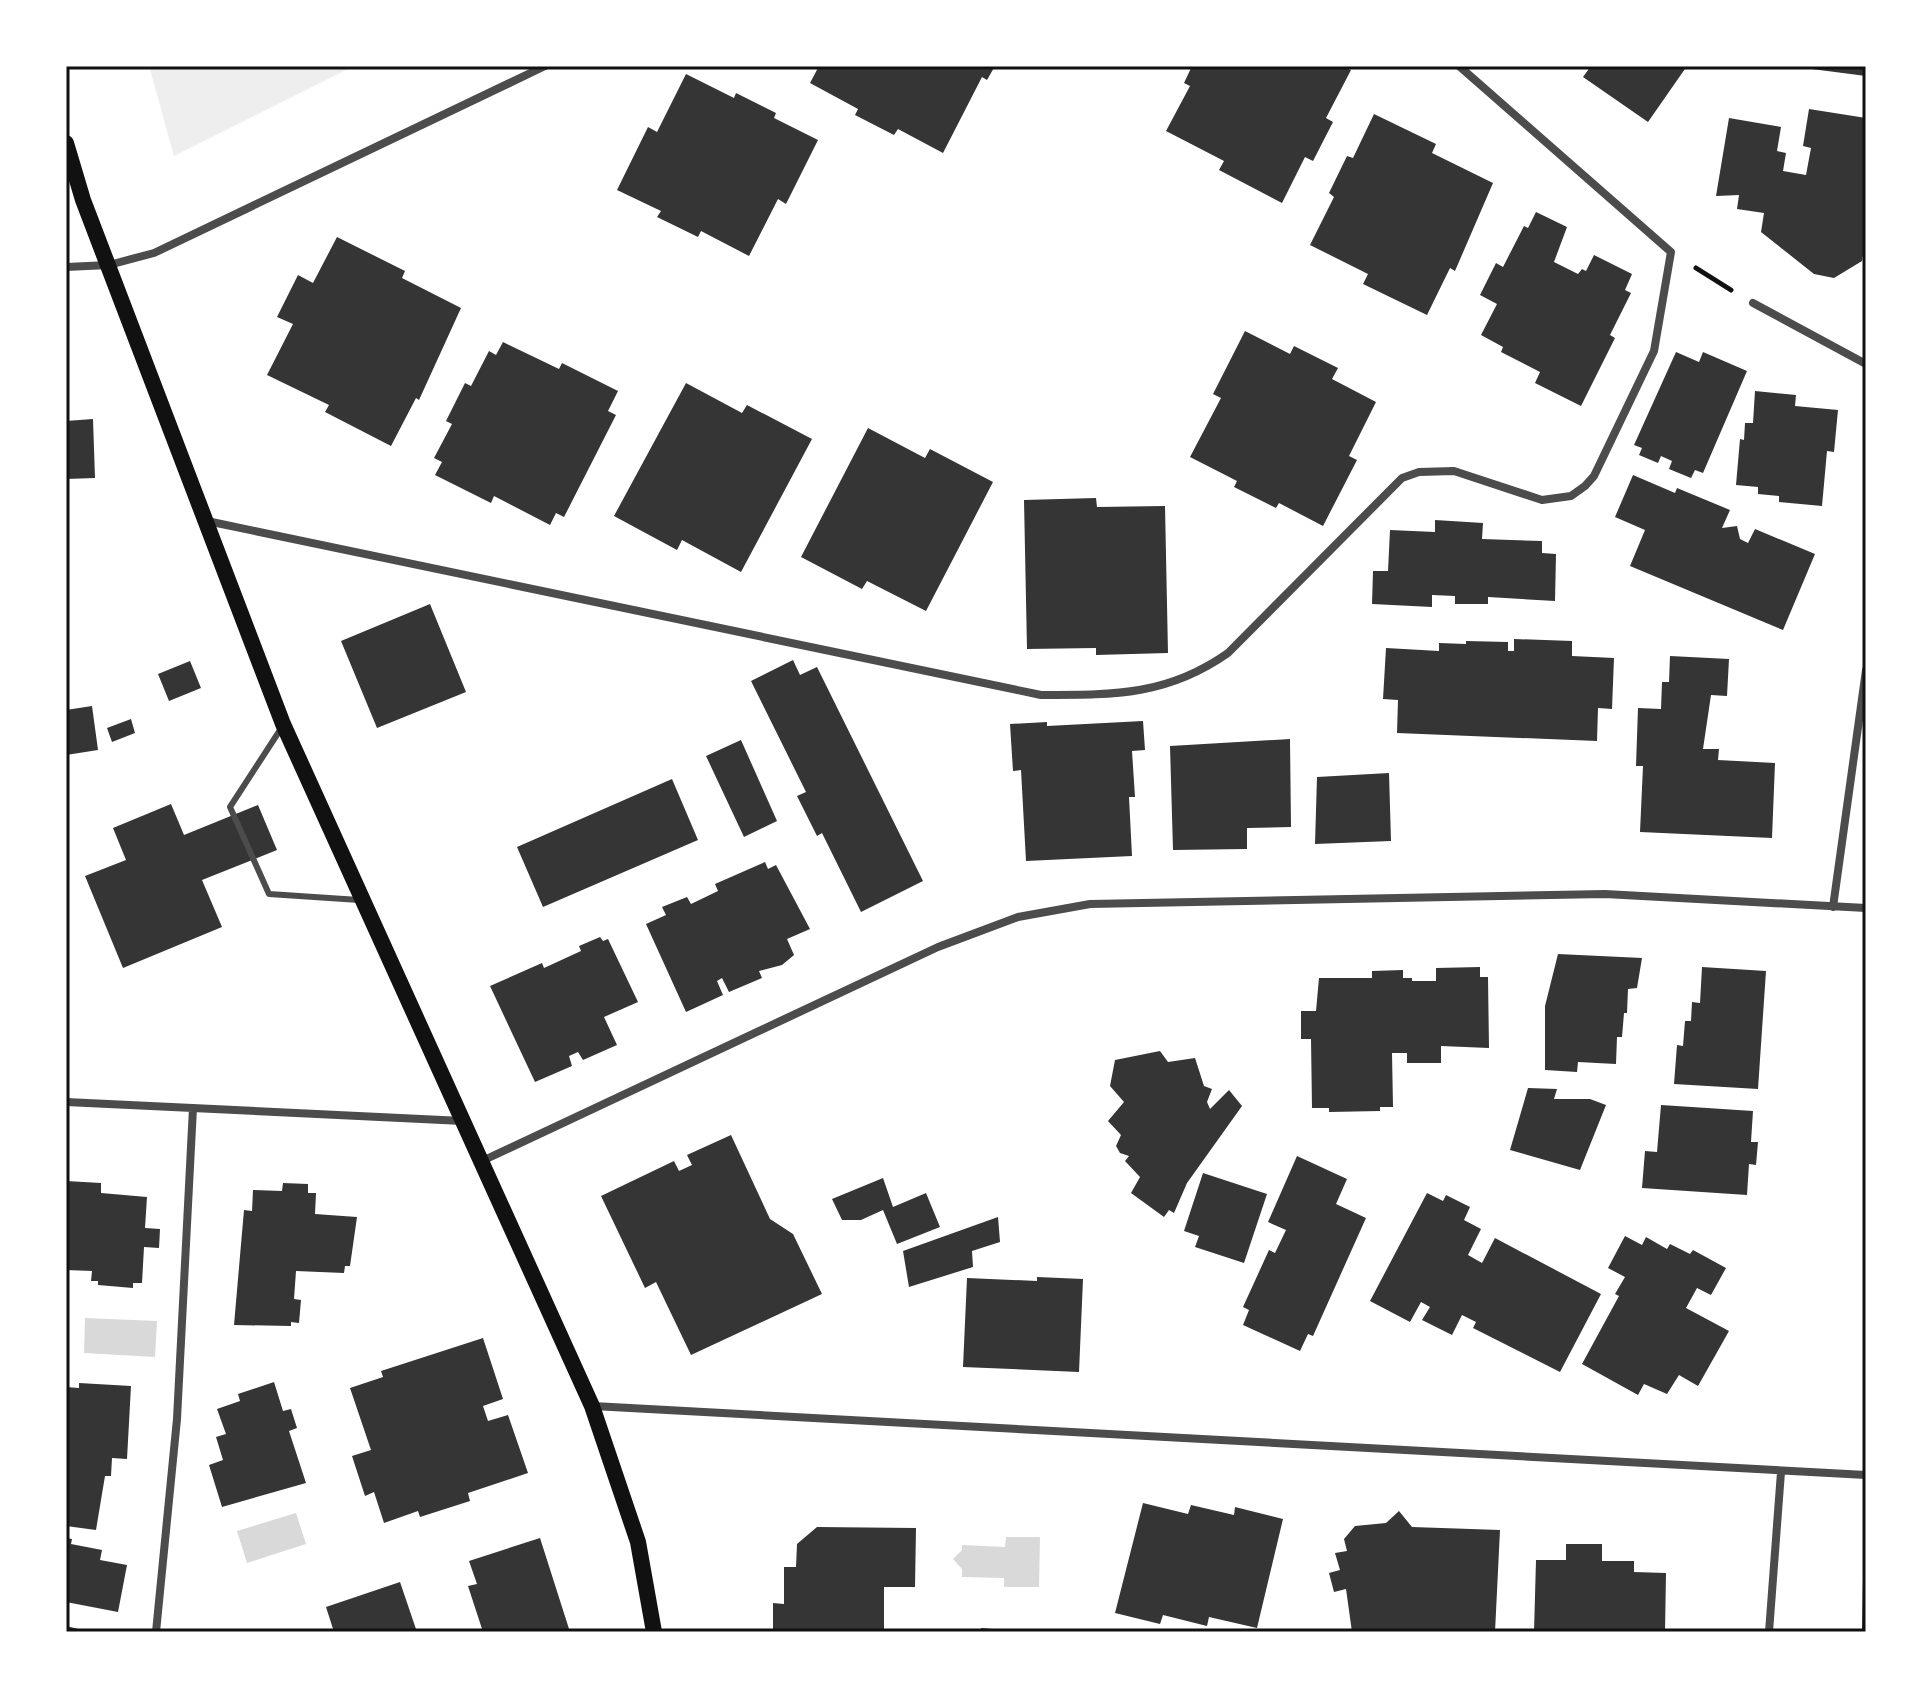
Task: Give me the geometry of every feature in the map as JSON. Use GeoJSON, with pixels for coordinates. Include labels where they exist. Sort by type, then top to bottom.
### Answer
{"type":"FeatureCollection","features":[{"type":"Feature","properties":{"kind":"main road"},"geometry":{"type":"LineString","coordinates":[[66,143],[83,200],[202,520],[283,724],[592,1406],[638,1542],[654,1632]]}},
{"type":"Feature","properties":{"kind":"street"},"geometry":{"type":"LineString","coordinates":[[66,267],[109,265],[154,253],[545,66]]}},
{"type":"Feature","properties":{"kind":"street"},"geometry":{"type":"LineString","coordinates":[[202,520],[1041,695],[1103,695],[1156,689],[1199,674],[1228,653],[1402,478],[1419,472],[1454,471],[1542,500],[1571,496],[1594,476],[1654,351],[1671,252],[1459,66]]}},
{"type":"Feature","properties":{"kind":"street"},"geometry":{"type":"LineString","coordinates":[[1753,303],[1866,364]]}},
{"type":"Feature","properties":{"kind":"street"},"geometry":{"type":"LineString","coordinates":[[1833,907],[1866,670]]}},
{"type":"Feature","properties":{"kind":"street"},"geometry":{"type":"LineString","coordinates":[[482,1161],[938,947],[1018,917],[1090,904],[1605,894],[1866,908]]}},
{"type":"Feature","properties":{"kind":"street"},"geometry":{"type":"LineString","coordinates":[[66,1102],[463,1121]]}},
{"type":"Feature","properties":{"kind":"street"},"geometry":{"type":"LineString","coordinates":[[156,1632],[177,1419],[193,1108]]}},
{"type":"Feature","properties":{"kind":"street"},"geometry":{"type":"LineString","coordinates":[[592,1406],[1866,1475]]}},
{"type":"Feature","properties":{"kind":"street"},"geometry":{"type":"LineString","coordinates":[[1769,1632],[1781,1472]]}},
{"type":"Feature","properties":{"kind":"lane"},"geometry":{"type":"LineString","coordinates":[[283,724],[230,807],[269,894],[365,901]]}},
{"type":"Feature","properties":{"kind":"path"},"geometry":{"type":"LineString","coordinates":[[1671,252],[1753,303]]}},
{"type":"Feature","properties":{"kind":"shaded area"},"geometry":{"type":"Polygon","coordinates":[[[149,66],[354,66],[174,156],[149,66]]]}},
{"type":"Feature","properties":{"kind":"shaded area"},"geometry":{"type":"Polygon","coordinates":[[[85,1318],[157,1321],[155,1357],[84,1353],[85,1318]]]}},
{"type":"Feature","properties":{"kind":"shaded area"},"geometry":{"type":"Polygon","coordinates":[[[296,1513],[306,1544],[247,1563],[237,1531],[296,1513]]]}},
{"type":"Feature","properties":{"kind":"shaded area"},"geometry":{"type":"Polygon","coordinates":[[[1006,1537],[1040,1537],[1039,1587],[1004,1587],[1004,1578],[962,1577],[962,1569],[953,1559],[962,1550],[962,1545],[1005,1547],[1006,1537]]]}},
{"type":"Feature","properties":{"kind":"building"},"geometry":{"type":"Polygon","coordinates":[[[819,66],[995,66],[987,80],[982,77],[943,153],[898,129],[894,135],[855,115],[858,109],[810,83],[819,66]]]}},
{"type":"Feature","properties":{"kind":"building"},"geometry":{"type":"Polygon","coordinates":[[[1192,66],[1342,66],[1351,70],[1326,118],[1333,122],[1313,161],[1305,157],[1282,203],[1219,170],[1224,161],[1166,131],[1190,86],[1184,83],[1192,66]]]}},
{"type":"Feature","properties":{"kind":"building"},"geometry":{"type":"Polygon","coordinates":[[[1591,66],[1687,66],[1648,122],[1583,77],[1591,66]]]}},
{"type":"Feature","properties":{"kind":"building"},"geometry":{"type":"Polygon","coordinates":[[[1866,66],[1866,76],[1804,68],[1866,66]]]}},
{"type":"Feature","properties":{"kind":"building"},"geometry":{"type":"Polygon","coordinates":[[[686,74],[734,98],[736,93],[776,113],[774,118],[818,140],[786,204],[778,199],[749,256],[701,231],[698,237],[657,217],[661,211],[617,190],[648,127],[657,132],[686,74]]]}},
{"type":"Feature","properties":{"kind":"building"},"geometry":{"type":"Polygon","coordinates":[[[1809,109],[1866,118],[1866,238],[1862,261],[1834,278],[1814,274],[1761,232],[1764,213],[1737,209],[1739,195],[1716,196],[1729,118],[1781,127],[1777,151],[1786,153],[1783,171],[1806,175],[1811,148],[1803,146],[1809,109]]]}},
{"type":"Feature","properties":{"kind":"building"},"geometry":{"type":"Polygon","coordinates":[[[1374,114],[1436,144],[1432,153],[1493,183],[1455,271],[1450,268],[1427,315],[1363,284],[1368,274],[1310,245],[1334,197],[1329,193],[1347,156],[1353,158],[1374,114]]]}},
{"type":"Feature","properties":{"kind":"building"},"geometry":{"type":"Polygon","coordinates":[[[1536,212],[1567,227],[1554,262],[1578,274],[1582,269],[1586,271],[1594,255],[1632,274],[1625,290],[1631,293],[1610,335],[1615,338],[1581,406],[1535,383],[1540,372],[1501,352],[1503,347],[1481,335],[1497,304],[1480,295],[1496,263],[1503,267],[1524,226],[1528,228],[1536,212]]]}},
{"type":"Feature","properties":{"kind":"building"},"geometry":{"type":"Polygon","coordinates":[[[337,237],[405,271],[402,278],[461,308],[419,400],[416,398],[391,446],[325,412],[329,405],[267,375],[293,324],[277,317],[298,275],[313,283],[337,237]]]}},
{"type":"Feature","properties":{"kind":"building"},"geometry":{"type":"Polygon","coordinates":[[[1245,331],[1290,354],[1294,346],[1338,368],[1332,379],[1376,402],[1349,456],[1357,460],[1323,526],[1279,503],[1276,508],[1234,487],[1237,481],[1190,457],[1221,398],[1213,394],[1245,331]]]}},
{"type":"Feature","properties":{"kind":"building"},"geometry":{"type":"Polygon","coordinates":[[[503,342],[559,369],[562,363],[618,391],[608,411],[616,415],[564,517],[556,513],[550,525],[494,496],[491,503],[435,475],[442,462],[434,458],[452,424],[446,421],[465,383],[471,386],[489,351],[496,355],[503,342]]]}},
{"type":"Feature","properties":{"kind":"building"},"geometry":{"type":"Polygon","coordinates":[[[1676,352],[1699,362],[1703,352],[1747,371],[1703,473],[1695,470],[1691,478],[1669,469],[1672,461],[1661,456],[1658,463],[1639,455],[1642,448],[1634,445],[1676,352]]]}},
{"type":"Feature","properties":{"kind":"building"},"geometry":{"type":"Polygon","coordinates":[[[686,383],[742,413],[747,405],[812,439],[741,572],[682,540],[677,550],[614,516],[686,383]]]}},
{"type":"Feature","properties":{"kind":"building"},"geometry":{"type":"Polygon","coordinates":[[[1755,391],[1796,395],[1795,406],[1838,410],[1834,452],[1827,451],[1822,506],[1779,502],[1779,496],[1758,494],[1758,487],[1736,485],[1740,439],[1744,440],[1745,423],[1753,423],[1755,391]]]}},
{"type":"Feature","properties":{"kind":"building"},"geometry":{"type":"Polygon","coordinates":[[[93,419],[95,478],[66,479],[66,421],[93,419]]]}},
{"type":"Feature","properties":{"kind":"building"},"geometry":{"type":"Polygon","coordinates":[[[868,428],[925,458],[930,449],[993,482],[926,611],[867,581],[862,589],[801,557],[868,428]]]}},
{"type":"Feature","properties":{"kind":"building"},"geometry":{"type":"Polygon","coordinates":[[[1633,475],[1675,493],[1677,488],[1730,510],[1722,528],[1737,526],[1740,539],[1748,543],[1755,529],[1815,554],[1783,630],[1630,566],[1645,530],[1615,517],[1633,475]]]}},
{"type":"Feature","properties":{"kind":"building"},"geometry":{"type":"Polygon","coordinates":[[[1096,498],[1097,507],[1165,506],[1168,653],[1096,655],[1096,648],[1027,649],[1024,500],[1096,498]]]}},
{"type":"Feature","properties":{"kind":"building"},"geometry":{"type":"Polygon","coordinates":[[[1435,520],[1483,523],[1482,539],[1542,541],[1542,553],[1556,554],[1555,601],[1488,597],[1488,604],[1455,604],[1455,596],[1432,595],[1432,607],[1372,604],[1373,571],[1388,571],[1390,530],[1435,532],[1435,520]]]}},
{"type":"Feature","properties":{"kind":"building"},"geometry":{"type":"Polygon","coordinates":[[[430,604],[466,692],[377,728],[341,641],[430,604]]]}},
{"type":"Feature","properties":{"kind":"building"},"geometry":{"type":"Polygon","coordinates":[[[1514,639],[1572,641],[1572,656],[1614,658],[1612,709],[1598,708],[1597,741],[1397,733],[1398,700],[1383,699],[1386,648],[1439,651],[1439,643],[1466,644],[1466,641],[1508,642],[1508,651],[1514,651],[1514,639]]]}},
{"type":"Feature","properties":{"kind":"building"},"geometry":{"type":"Polygon","coordinates":[[[1670,656],[1729,659],[1727,696],[1711,695],[1703,749],[1719,749],[1718,760],[1775,763],[1772,838],[1640,832],[1643,766],[1636,766],[1638,708],[1661,709],[1662,682],[1669,682],[1670,656]]]}},
{"type":"Feature","properties":{"kind":"building"},"geometry":{"type":"Polygon","coordinates":[[[793,660],[800,675],[817,667],[923,881],[861,912],[822,833],[817,836],[797,796],[806,792],[751,681],[793,660]]]}},
{"type":"Feature","properties":{"kind":"building"},"geometry":{"type":"Polygon","coordinates":[[[190,661],[201,688],[169,701],[158,674],[190,661]]]}},
{"type":"Feature","properties":{"kind":"building"},"geometry":{"type":"Polygon","coordinates":[[[92,706],[98,750],[66,755],[66,710],[92,706]]]}},
{"type":"Feature","properties":{"kind":"building"},"geometry":{"type":"Polygon","coordinates":[[[131,719],[135,733],[112,742],[107,728],[131,719]]]}},
{"type":"Feature","properties":{"kind":"building"},"geometry":{"type":"Polygon","coordinates":[[[1143,721],[1145,750],[1132,751],[1135,797],[1129,797],[1132,856],[1026,861],[1021,770],[1013,771],[1010,724],[1047,722],[1047,726],[1143,721]]]}},
{"type":"Feature","properties":{"kind":"building"},"geometry":{"type":"Polygon","coordinates":[[[1290,739],[1291,827],[1247,828],[1247,849],[1173,850],[1170,746],[1290,739]]]}},
{"type":"Feature","properties":{"kind":"building"},"geometry":{"type":"Polygon","coordinates":[[[741,740],[777,821],[744,837],[706,756],[741,740]]]}},
{"type":"Feature","properties":{"kind":"building"},"geometry":{"type":"Polygon","coordinates":[[[1389,773],[1391,841],[1315,844],[1317,777],[1389,773]]]}},
{"type":"Feature","properties":{"kind":"building"},"geometry":{"type":"Polygon","coordinates":[[[672,779],[698,840],[543,907],[517,847],[672,779]]]}},
{"type":"Feature","properties":{"kind":"building"},"geometry":{"type":"Polygon","coordinates":[[[171,804],[184,835],[258,805],[277,850],[202,880],[222,927],[123,968],[85,876],[126,860],[113,828],[171,804]]]}},
{"type":"Feature","properties":{"kind":"building"},"geometry":{"type":"Polygon","coordinates":[[[765,862],[768,869],[776,865],[810,929],[787,939],[794,955],[782,965],[759,971],[762,978],[729,992],[722,978],[717,981],[723,995],[686,1012],[646,924],[666,915],[662,907],[687,897],[691,904],[718,891],[715,884],[765,862]]]}},
{"type":"Feature","properties":{"kind":"building"},"geometry":{"type":"Polygon","coordinates":[[[600,937],[603,941],[608,939],[638,1002],[604,1017],[617,1045],[583,1060],[578,1052],[569,1056],[572,1066],[535,1082],[490,986],[542,963],[544,968],[581,951],[579,946],[600,937]]]}},
{"type":"Feature","properties":{"kind":"building"},"geometry":{"type":"Polygon","coordinates":[[[1558,954],[1642,958],[1637,988],[1628,989],[1622,1037],[1617,1037],[1616,1064],[1578,1062],[1577,1072],[1545,1070],[1545,1006],[1558,954]]]}},
{"type":"Feature","properties":{"kind":"building"},"geometry":{"type":"Polygon","coordinates":[[[1480,967],[1480,977],[1488,977],[1489,1048],[1441,1046],[1441,1063],[1407,1063],[1407,1053],[1392,1053],[1393,1107],[1380,1107],[1380,1111],[1329,1112],[1329,1108],[1312,1108],[1311,1039],[1301,1039],[1301,1011],[1316,1011],[1319,978],[1372,978],[1372,971],[1403,970],[1403,978],[1412,978],[1412,981],[1436,981],[1436,968],[1480,967]]]}},
{"type":"Feature","properties":{"kind":"building"},"geometry":{"type":"Polygon","coordinates":[[[1702,967],[1766,971],[1758,1089],[1674,1084],[1677,1045],[1683,1046],[1685,1021],[1691,1021],[1692,1002],[1700,1003],[1702,967]]]}},
{"type":"Feature","properties":{"kind":"building"},"geometry":{"type":"Polygon","coordinates":[[[1160,1051],[1168,1062],[1195,1058],[1204,1086],[1212,1089],[1207,1102],[1210,1109],[1229,1090],[1242,1106],[1187,1183],[1174,1213],[1169,1210],[1164,1217],[1131,1193],[1140,1177],[1125,1161],[1129,1156],[1120,1153],[1116,1146],[1121,1135],[1108,1121],[1124,1102],[1110,1086],[1115,1060],[1160,1051]]]}},
{"type":"Feature","properties":{"kind":"building"},"geometry":{"type":"Polygon","coordinates":[[[1528,1088],[1557,1089],[1554,1099],[1590,1099],[1606,1105],[1580,1170],[1510,1150],[1528,1088]]]}},
{"type":"Feature","properties":{"kind":"building"},"geometry":{"type":"Polygon","coordinates":[[[1661,1105],[1753,1111],[1751,1142],[1758,1142],[1756,1165],[1749,1164],[1747,1195],[1642,1188],[1645,1151],[1657,1152],[1661,1105]]]}},
{"type":"Feature","properties":{"kind":"building"},"geometry":{"type":"Polygon","coordinates":[[[731,1135],[770,1219],[793,1234],[822,1294],[691,1355],[656,1282],[645,1288],[601,1196],[674,1161],[679,1171],[692,1165],[687,1155],[731,1135]]]}},
{"type":"Feature","properties":{"kind":"building"},"geometry":{"type":"Polygon","coordinates":[[[1297,1156],[1347,1179],[1336,1204],[1366,1218],[1313,1336],[1308,1334],[1300,1351],[1243,1325],[1249,1310],[1243,1307],[1269,1250],[1275,1253],[1286,1230],[1268,1222],[1297,1156]]]}},
{"type":"Feature","properties":{"kind":"building"},"geometry":{"type":"Polygon","coordinates":[[[1203,1173],[1267,1194],[1244,1263],[1195,1247],[1199,1236],[1184,1231],[1203,1173]]]}},
{"type":"Feature","properties":{"kind":"building"},"geometry":{"type":"Polygon","coordinates":[[[883,1178],[893,1207],[926,1193],[940,1227],[897,1244],[883,1210],[861,1220],[842,1220],[832,1199],[883,1178]]]}},
{"type":"Feature","properties":{"kind":"building"},"geometry":{"type":"Polygon","coordinates":[[[66,1181],[101,1183],[101,1193],[147,1197],[145,1228],[160,1229],[159,1248],[144,1247],[142,1283],[133,1283],[133,1288],[98,1285],[98,1281],[91,1281],[92,1271],[66,1270],[66,1181]]]}},
{"type":"Feature","properties":{"kind":"building"},"geometry":{"type":"Polygon","coordinates":[[[283,1183],[308,1184],[308,1193],[316,1193],[315,1214],[357,1217],[350,1266],[345,1266],[344,1273],[296,1271],[294,1299],[301,1300],[299,1323],[291,1322],[291,1326],[234,1325],[244,1210],[252,1211],[253,1190],[282,1191],[283,1183]]]}},
{"type":"Feature","properties":{"kind":"building"},"geometry":{"type":"Polygon","coordinates":[[[1427,1193],[1443,1201],[1446,1195],[1470,1207],[1464,1220],[1481,1229],[1468,1255],[1482,1263],[1495,1238],[1601,1294],[1560,1372],[1473,1328],[1476,1322],[1462,1315],[1452,1335],[1422,1320],[1430,1307],[1421,1302],[1410,1322],[1370,1301],[1427,1193]]]}},
{"type":"Feature","properties":{"kind":"building"},"geometry":{"type":"Polygon","coordinates":[[[998,1217],[1000,1242],[972,1251],[973,1267],[909,1287],[903,1251],[998,1217]]]}},
{"type":"Feature","properties":{"kind":"building"},"geometry":{"type":"Polygon","coordinates":[[[1625,1236],[1642,1245],[1646,1237],[1667,1249],[1670,1244],[1690,1254],[1693,1250],[1726,1268],[1711,1295],[1697,1288],[1686,1308],[1729,1331],[1698,1386],[1679,1375],[1667,1394],[1644,1384],[1638,1395],[1582,1364],[1619,1296],[1615,1294],[1625,1277],[1608,1268],[1625,1236]]]}},
{"type":"Feature","properties":{"kind":"building"},"geometry":{"type":"Polygon","coordinates":[[[1037,1277],[1083,1279],[1079,1372],[963,1367],[967,1278],[1037,1281],[1037,1277]]]}},
{"type":"Feature","properties":{"kind":"building"},"geometry":{"type":"Polygon","coordinates":[[[483,1338],[503,1399],[483,1406],[488,1421],[508,1415],[528,1473],[468,1493],[470,1501],[420,1517],[418,1511],[384,1523],[374,1492],[365,1496],[352,1456],[371,1450],[350,1388],[383,1377],[381,1371],[483,1338]]]}},
{"type":"Feature","properties":{"kind":"building"},"geometry":{"type":"Polygon","coordinates":[[[274,1382],[283,1411],[291,1409],[297,1428],[289,1431],[306,1483],[222,1507],[209,1465],[223,1460],[216,1437],[226,1434],[217,1409],[240,1401],[238,1394],[274,1382]]]}},
{"type":"Feature","properties":{"kind":"building"},"geometry":{"type":"Polygon","coordinates":[[[79,1383],[131,1386],[127,1459],[112,1458],[111,1476],[105,1476],[96,1530],[66,1526],[66,1387],[79,1388],[79,1383]]]}},
{"type":"Feature","properties":{"kind":"building"},"geometry":{"type":"Polygon","coordinates":[[[1143,1503],[1188,1514],[1191,1505],[1234,1515],[1235,1507],[1283,1519],[1257,1628],[1209,1617],[1207,1626],[1163,1615],[1160,1624],[1115,1613],[1143,1503]]]}},
{"type":"Feature","properties":{"kind":"building"},"geometry":{"type":"Polygon","coordinates":[[[1399,1511],[1412,1527],[1500,1530],[1495,1632],[1352,1632],[1346,1589],[1334,1592],[1329,1573],[1340,1570],[1335,1553],[1347,1551],[1344,1539],[1355,1526],[1386,1523],[1399,1511]]]}},
{"type":"Feature","properties":{"kind":"building"},"geometry":{"type":"Polygon","coordinates":[[[817,1527],[916,1528],[915,1587],[884,1587],[884,1632],[773,1632],[773,1603],[784,1604],[784,1567],[796,1567],[797,1544],[817,1527]]]}},
{"type":"Feature","properties":{"kind":"building"},"geometry":{"type":"Polygon","coordinates":[[[66,1538],[72,1539],[71,1544],[102,1550],[100,1560],[127,1565],[118,1612],[66,1602],[66,1538]]]}},
{"type":"Feature","properties":{"kind":"building"},"geometry":{"type":"Polygon","coordinates":[[[540,1538],[570,1632],[483,1632],[468,1586],[477,1584],[469,1561],[540,1538]]]}},
{"type":"Feature","properties":{"kind":"building"},"geometry":{"type":"Polygon","coordinates":[[[1566,1544],[1602,1544],[1602,1561],[1634,1561],[1634,1572],[1666,1573],[1665,1632],[1534,1632],[1536,1560],[1566,1560],[1566,1544]]]}},
{"type":"Feature","properties":{"kind":"building"},"geometry":{"type":"Polygon","coordinates":[[[1863,1580],[1866,1580],[1866,1632],[1862,1632],[1863,1580]]]}},
{"type":"Feature","properties":{"kind":"building"},"geometry":{"type":"Polygon","coordinates":[[[400,1582],[417,1632],[334,1632],[326,1607],[400,1582]]]}},
{"type":"Feature","properties":{"kind":"building"},"geometry":{"type":"Polygon","coordinates":[[[66,1626],[87,1631],[87,1632],[66,1632],[66,1626]]]}},
{"type":"Feature","properties":{"kind":"building"},"geometry":{"type":"Polygon","coordinates":[[[981,1628],[1005,1630],[1005,1632],[980,1632],[981,1628]]]}}]}
